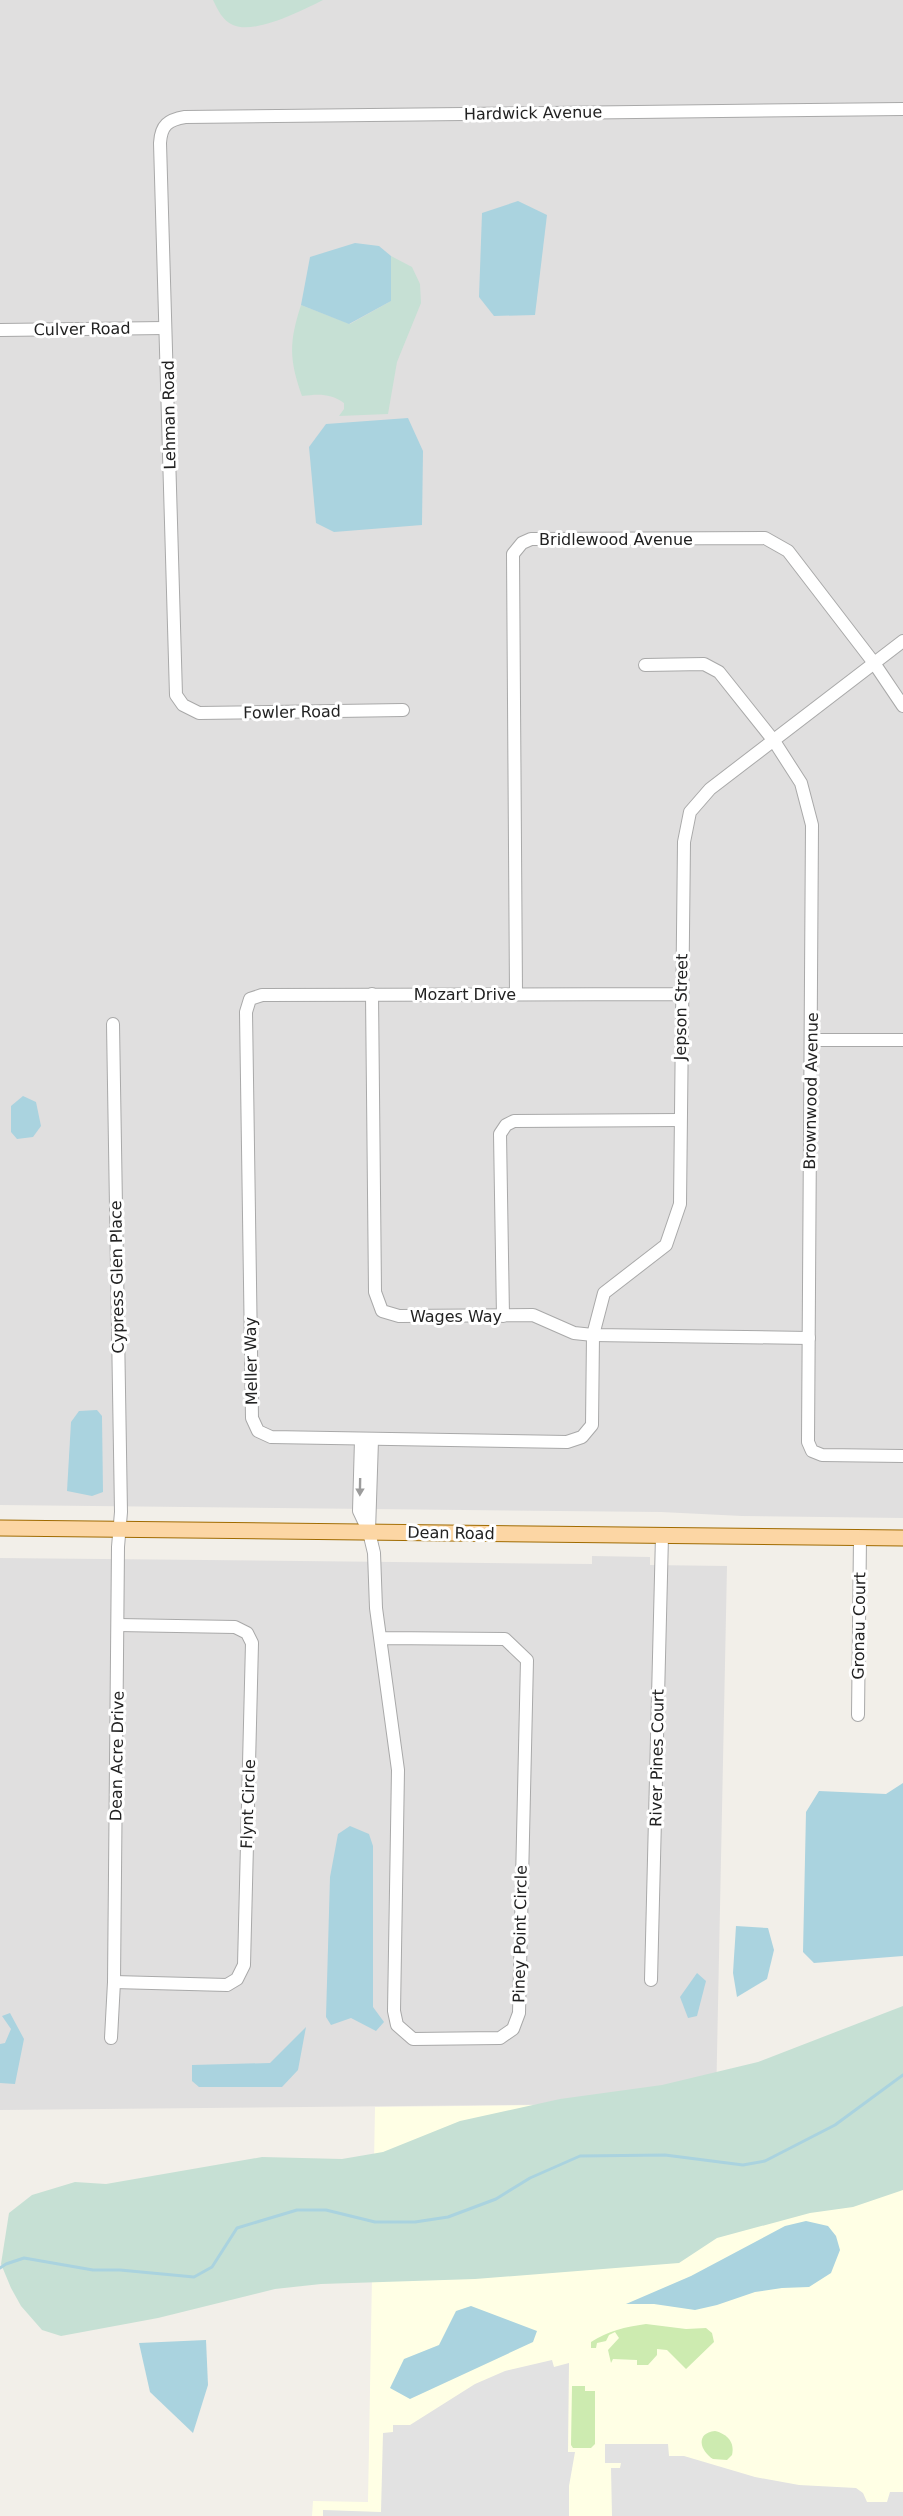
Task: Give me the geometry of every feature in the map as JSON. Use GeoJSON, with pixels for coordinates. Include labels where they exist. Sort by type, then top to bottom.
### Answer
{"type":"FeatureCollection","features":[{"type":"Feature","properties":{"kind":"main road","name":"Dean Road"},"geometry":{"type":"LineString","coordinates":[[0,1528],[903,1538]]}},
{"type":"Feature","properties":{"kind":"street","name":"Hardwick Avenue"},"geometry":{"type":"LineString","coordinates":[[165,124],[185,117],[903,109]]}},
{"type":"Feature","properties":{"kind":"street","name":"Lehman Road"},"geometry":{"type":"LineString","coordinates":[[165,124],[160,132],[160,143],[174,684],[176,695],[183,705]]}},
{"type":"Feature","properties":{"kind":"street","name":"Culver Road"},"geometry":{"type":"LineString","coordinates":[[0,330],[165,328]]}},
{"type":"Feature","properties":{"kind":"street","name":"Bridlewood Avenue"},"geometry":{"type":"LineString","coordinates":[[516,994],[513,554],[522,543],[531,539],[765,538],[788,551],[874,663],[903,706]]}},
{"type":"Feature","properties":{"kind":"street","name":"Jepson Street"},"geometry":{"type":"LineString","coordinates":[[582,1437],[592,1425],[593,1335],[603,1293],[666,1245],[680,1204],[684,842],[690,812],[710,789],[903,641]]}},
{"type":"Feature","properties":{"kind":"street","name":"Brownwood Avenue"},"geometry":{"type":"LineString","coordinates":[[645,665],[704,664],[719,672],[774,741],[801,783],[813,825],[808,1442],[812,1451],[822,1455],[903,1456]]}},
{"type":"Feature","properties":{"kind":"street","name":"Fowler Road"},"geometry":{"type":"LineString","coordinates":[[183,705],[198,713],[210,714],[403,710]]}},
{"type":"Feature","properties":{"kind":"street","name":"Wages Way"},"geometry":{"type":"LineString","coordinates":[[372,994],[375,1292],[382,1311],[399,1316],[533,1315],[574,1333],[593,1335],[809,1338]]}},
{"type":"Feature","properties":{"kind":"street","name":"Mozart Drive"},"geometry":{"type":"LineString","coordinates":[[250,999],[262,995],[681,994]]}},
{"type":"Feature","properties":{"kind":"street","name":"Meller Way"},"geometry":{"type":"LineString","coordinates":[[250,999],[246,1012],[252,1418],[258,1431],[271,1437],[366,1440],[567,1442],[582,1437]]}},
{"type":"Feature","properties":{"kind":"street","name":"Cypress Glen Place"},"geometry":{"type":"LineString","coordinates":[[113,1024],[119,1530]]}},
{"type":"Feature","properties":{"kind":"street"},"geometry":{"type":"LineString","coordinates":[[812,1040],[903,1040]]}},
{"type":"Feature","properties":{"kind":"street"},"geometry":{"type":"LineString","coordinates":[[503,1316],[500,1134],[506,1125],[514,1121],[680,1120]]}},
{"type":"Feature","properties":{"kind":"street","name":"Piney Point Circle"},"geometry":{"type":"LineString","coordinates":[[366,1440],[359,1511],[369,1532],[374,1553],[375,1597],[380,1638],[398,1770],[394,2011],[397,2025],[413,2039],[500,2038],[513,2029],[519,2013],[527,1660],[505,1639],[380,1638]]}},
{"type":"Feature","properties":{"kind":"street","name":"Dean Acre Drive"},"geometry":{"type":"LineString","coordinates":[[111,2038],[114,1982],[119,1530]]}},
{"type":"Feature","properties":{"kind":"street","name":"River Pines Court"},"geometry":{"type":"LineString","coordinates":[[651,1980],[663,1536]]}},
{"type":"Feature","properties":{"kind":"street","name":"Gronau Court"},"geometry":{"type":"LineString","coordinates":[[858,1715],[860,1538]]}},
{"type":"Feature","properties":{"kind":"street","name":"Flynt Circle"},"geometry":{"type":"LineString","coordinates":[[114,1982],[227,1985],[237,1979],[244,1965],[252,1643],[247,1633],[235,1627],[118,1625]]}},
{"type":"Feature","properties":{"kind":"shaded area"},"geometry":{"type":"Polygon","coordinates":[[[0,0],[903,0],[903,1518],[742,1516],[661,1512],[0,1505],[0,0]]]}},
{"type":"Feature","properties":{"kind":"shaded area"},"geometry":{"type":"Polygon","coordinates":[[[213,0],[323,0],[279,20],[254,27],[242,27],[226,20],[213,0]]]}},
{"type":"Feature","properties":{"kind":"shaded area"},"geometry":{"type":"Polygon","coordinates":[[[391,256],[412,267],[420,284],[421,303],[397,362],[388,414],[339,416],[344,409],[344,403],[334,397],[302,396],[292,350],[294,330],[301,305],[350,324],[391,301],[391,256]]]}},
{"type":"Feature","properties":{"kind":"shaded area"},"geometry":{"type":"Polygon","coordinates":[[[592,1556],[650,1557],[650,1565],[727,1566],[716,2103],[0,2110],[0,1558],[592,1564],[592,1556]]]}},
{"type":"Feature","properties":{"kind":"shaded area"},"geometry":{"type":"Polygon","coordinates":[[[903,2006],[903,2190],[853,2207],[810,2213],[717,2238],[679,2263],[475,2279],[321,2284],[275,2289],[158,2318],[61,2336],[42,2330],[21,2306],[1,2264],[9,2213],[32,2195],[75,2182],[106,2184],[262,2157],[342,2159],[383,2152],[460,2121],[560,2099],[662,2085],[758,2062],[903,2006]]]}},
{"type":"Feature","properties":{"kind":"shaded area"},"geometry":{"type":"Polygon","coordinates":[[[903,2101],[903,2516],[312,2516],[313,2501],[368,2502],[375,2107],[903,2101]]]}},
{"type":"Feature","properties":{"kind":"shaded area"},"geometry":{"type":"Polygon","coordinates":[[[552,2360],[554,2367],[569,2363],[568,2452],[575,2452],[569,2486],[569,2516],[323,2516],[323,2510],[381,2512],[383,2433],[393,2432],[393,2425],[410,2425],[475,2384],[505,2371],[552,2360]]]}},
{"type":"Feature","properties":{"kind":"shaded area"},"geometry":{"type":"Polygon","coordinates":[[[605,2444],[668,2444],[669,2456],[684,2456],[755,2477],[799,2485],[856,2488],[863,2493],[867,2502],[887,2502],[890,2492],[903,2492],[903,2516],[612,2516],[611,2468],[620,2468],[621,2463],[605,2463],[605,2444]]]}},
{"type":"Feature","properties":{"kind":"green space"},"geometry":{"type":"Polygon","coordinates":[[[646,2324],[686,2329],[706,2328],[712,2333],[714,2342],[686,2369],[667,2350],[657,2349],[657,2355],[648,2365],[637,2365],[637,2360],[613,2359],[611,2363],[608,2350],[619,2338],[615,2332],[609,2335],[606,2341],[597,2343],[596,2348],[591,2348],[591,2342],[604,2335],[624,2328],[646,2324]]]}},
{"type":"Feature","properties":{"kind":"green space"},"geometry":{"type":"Polygon","coordinates":[[[572,2386],[585,2386],[585,2391],[595,2391],[595,2444],[591,2448],[573,2448],[571,2445],[572,2386]]]}},
{"type":"Feature","properties":{"kind":"green space"},"geometry":{"type":"Polygon","coordinates":[[[715,2431],[726,2436],[731,2442],[732,2455],[727,2460],[713,2459],[705,2452],[702,2439],[704,2435],[715,2431]]]}},
{"type":"Feature","properties":{"kind":"water"},"geometry":{"type":"Polygon","coordinates":[[[518,201],[547,215],[535,315],[494,316],[479,297],[482,213],[518,201]]]}},
{"type":"Feature","properties":{"kind":"water"},"geometry":{"type":"Polygon","coordinates":[[[355,243],[379,246],[391,256],[391,301],[349,324],[301,305],[310,257],[355,243]]]}},
{"type":"Feature","properties":{"kind":"water"},"geometry":{"type":"Polygon","coordinates":[[[408,418],[423,451],[422,525],[334,532],[316,523],[309,447],[326,424],[408,418]]]}},
{"type":"Feature","properties":{"kind":"water"},"geometry":{"type":"Polygon","coordinates":[[[23,1096],[36,1102],[41,1126],[33,1137],[17,1139],[11,1132],[11,1106],[23,1096]]]}},
{"type":"Feature","properties":{"kind":"water"},"geometry":{"type":"Polygon","coordinates":[[[97,1410],[102,1416],[103,1492],[92,1496],[67,1491],[71,1422],[79,1411],[97,1410]]]}},
{"type":"Feature","properties":{"kind":"water"},"geometry":{"type":"Polygon","coordinates":[[[903,1783],[903,1956],[814,1963],[803,1952],[806,1812],[819,1791],[886,1794],[903,1783]]]}},
{"type":"Feature","properties":{"kind":"water"},"geometry":{"type":"Polygon","coordinates":[[[350,1826],[369,1834],[373,1846],[373,2007],[384,2022],[376,2031],[351,2018],[331,2025],[326,2017],[330,1877],[338,1834],[350,1826]]]}},
{"type":"Feature","properties":{"kind":"water"},"geometry":{"type":"Polygon","coordinates":[[[736,1926],[768,1928],[774,1950],[767,1979],[737,1997],[733,1973],[736,1926]]]}},
{"type":"Feature","properties":{"kind":"water"},"geometry":{"type":"Polygon","coordinates":[[[697,1973],[706,1981],[697,2016],[688,2018],[680,1997],[697,1973]]]}},
{"type":"Feature","properties":{"kind":"water"},"geometry":{"type":"Polygon","coordinates":[[[10,2013],[24,2039],[15,2084],[0,2083],[0,2044],[5,2043],[11,2029],[2,2016],[10,2013]]]}},
{"type":"Feature","properties":{"kind":"water"},"geometry":{"type":"Polygon","coordinates":[[[306,2027],[298,2070],[282,2087],[199,2087],[192,2081],[192,2065],[270,2063],[306,2027]]]}},
{"type":"Feature","properties":{"kind":"water"},"geometry":{"type":"Polygon","coordinates":[[[806,2221],[828,2226],[836,2236],[840,2250],[831,2273],[809,2287],[755,2292],[695,2310],[654,2304],[626,2304],[691,2276],[785,2226],[806,2221]]]}},
{"type":"Feature","properties":{"kind":"water"},"geometry":{"type":"Polygon","coordinates":[[[471,2306],[537,2331],[533,2342],[410,2399],[390,2388],[404,2359],[439,2345],[456,2311],[471,2306]]]}},
{"type":"Feature","properties":{"kind":"water"},"geometry":{"type":"Polygon","coordinates":[[[206,2340],[208,2385],[193,2433],[150,2392],[139,2343],[206,2340]]]}},
{"type":"Feature","properties":{"kind":"waterway"},"geometry":{"type":"LineString","coordinates":[[0,2268],[24,2258],[93,2270],[120,2270],[194,2277],[212,2267],[237,2228],[297,2210],[326,2210],[375,2222],[415,2222],[448,2217],[496,2199],[530,2178],[580,2156],[665,2155],[743,2165],[765,2161],[835,2125],[903,2075]]}}]}
